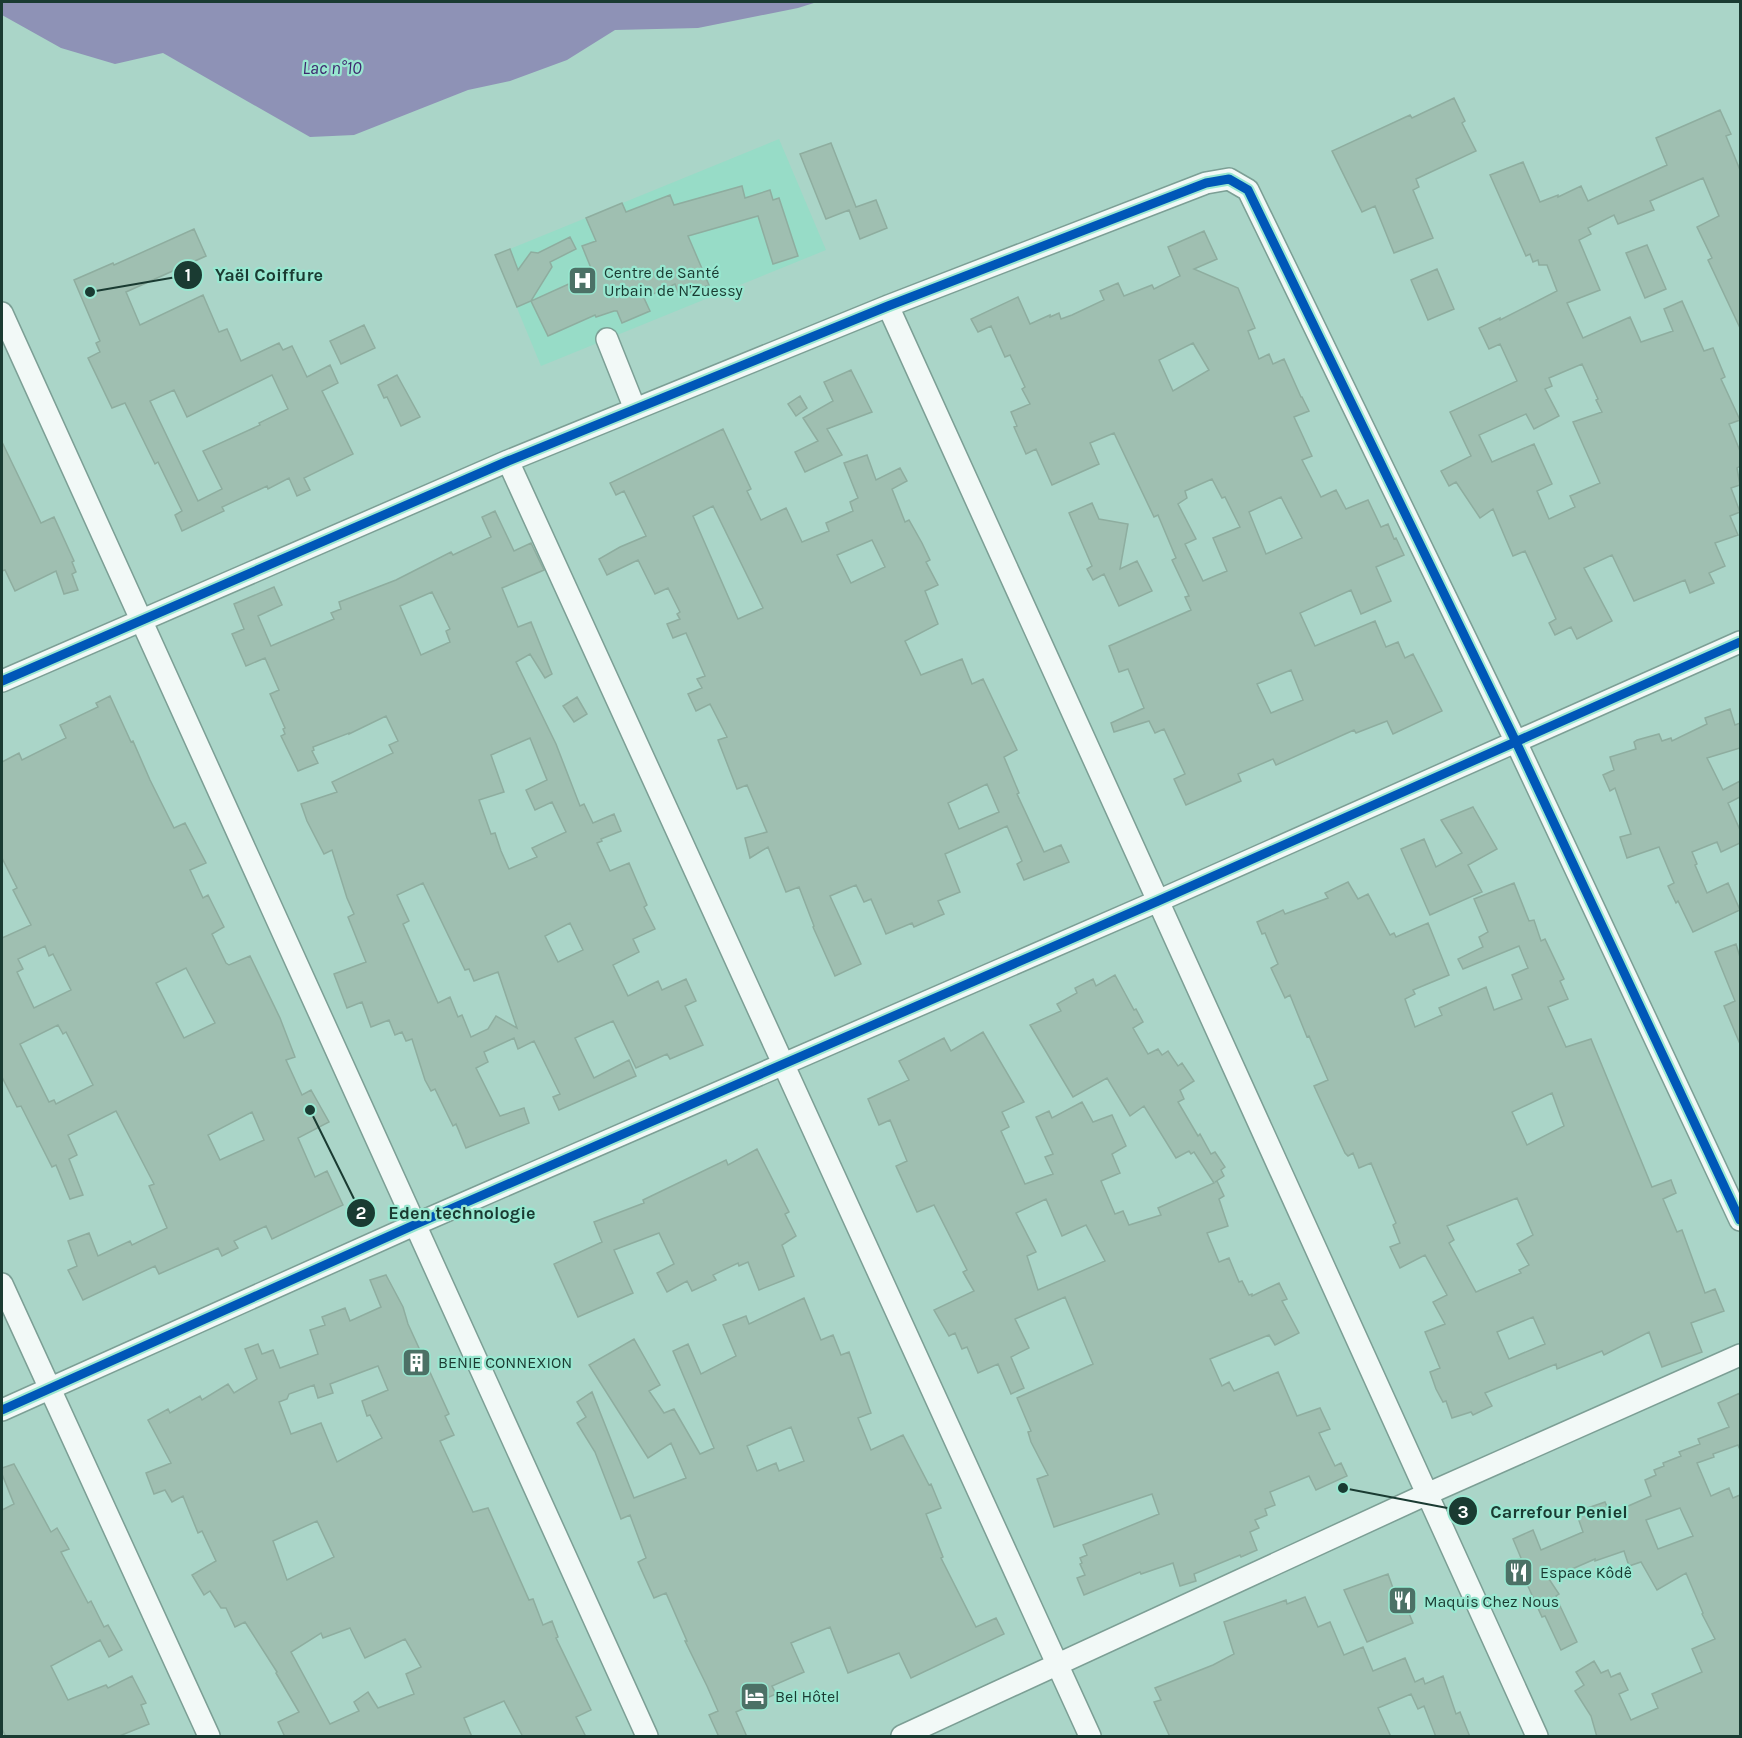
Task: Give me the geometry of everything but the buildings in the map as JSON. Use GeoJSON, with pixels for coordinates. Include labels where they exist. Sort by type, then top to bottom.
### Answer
{"type":"FeatureCollection","features":[{"type":"Feature","properties":{"kind":"street"},"geometry":{"type":"LineString","coordinates":[[2,681],[508,461],[635,409],[888,306],[1206,183],[1229,179],[1248,190],[1516,742],[1740,1220]]}},
{"type":"Feature","properties":{"kind":"street"},"geometry":{"type":"LineString","coordinates":[[888,306],[1537,1737]]}},
{"type":"Feature","properties":{"kind":"street"},"geometry":{"type":"LineString","coordinates":[[2,313],[647,1737]]}},
{"type":"Feature","properties":{"kind":"street"},"geometry":{"type":"LineString","coordinates":[[607,339],[635,409]]}},
{"type":"Feature","properties":{"kind":"street"},"geometry":{"type":"LineString","coordinates":[[508,461],[1090,1737]]}},
{"type":"Feature","properties":{"kind":"street"},"geometry":{"type":"LineString","coordinates":[[2,1410],[414,1225],[1158,901],[1740,642]]}},
{"type":"Feature","properties":{"kind":"street"},"geometry":{"type":"LineString","coordinates":[[2,1284],[208,1737]]}},
{"type":"Feature","properties":{"kind":"street"},"geometry":{"type":"LineString","coordinates":[[902,1737],[1427,1494],[1740,1355]]}},
{"type":"Feature","properties":{"kind":"shaded area"},"geometry":{"type":"Polygon","coordinates":[[[779,139],[826,250],[541,366],[495,255],[779,139]]]}},
{"type":"Feature","properties":{"kind":"water","name":"Lac n°10"},"geometry":{"type":"Polygon","coordinates":[[[2,2],[817,2],[798,8],[698,28],[615,30],[567,60],[510,81],[468,90],[354,135],[310,137],[163,53],[115,64],[61,48],[2,15],[2,2]]]}},
{"type":"Feature","properties":{"kind":"cycle path"},"geometry":{"type":"LineString","coordinates":[[2,681],[508,461],[888,306],[1206,183],[1229,179],[1248,190],[1516,742],[1740,1220]]}},
{"type":"Feature","properties":{"kind":"cycle path"},"geometry":{"type":"LineString","coordinates":[[2,1410],[414,1225],[1158,901],[1740,642]]}},
{"type":"Feature","properties":{"kind":"place","name":"Centre de Santé Urbain de N'Zuessy"},"geometry":{"type":"Point","coordinates":[583,281]}},
{"type":"Feature","properties":{"kind":"place","name":"Yaël Coiffure"},"geometry":{"type":"Point","coordinates":[90,292]}},
{"type":"Feature","properties":{"kind":"place","name":"Eden technologie"},"geometry":{"type":"Point","coordinates":[310,1110]}},
{"type":"Feature","properties":{"kind":"place","name":"BENIE CONNEXION"},"geometry":{"type":"Point","coordinates":[417,1362]}},
{"type":"Feature","properties":{"kind":"place","name":"Carrefour Peniel"},"geometry":{"type":"Point","coordinates":[1343,1488]}},
{"type":"Feature","properties":{"kind":"place","name":"Espace Kôdê"},"geometry":{"type":"Point","coordinates":[1519,1572]}},
{"type":"Feature","properties":{"kind":"place","name":"Maquis Chez Nous"},"geometry":{"type":"Point","coordinates":[1403,1601]}},
{"type":"Feature","properties":{"kind":"place","name":"Bel Hôtel"},"geometry":{"type":"Point","coordinates":[754,1696]}}]}
